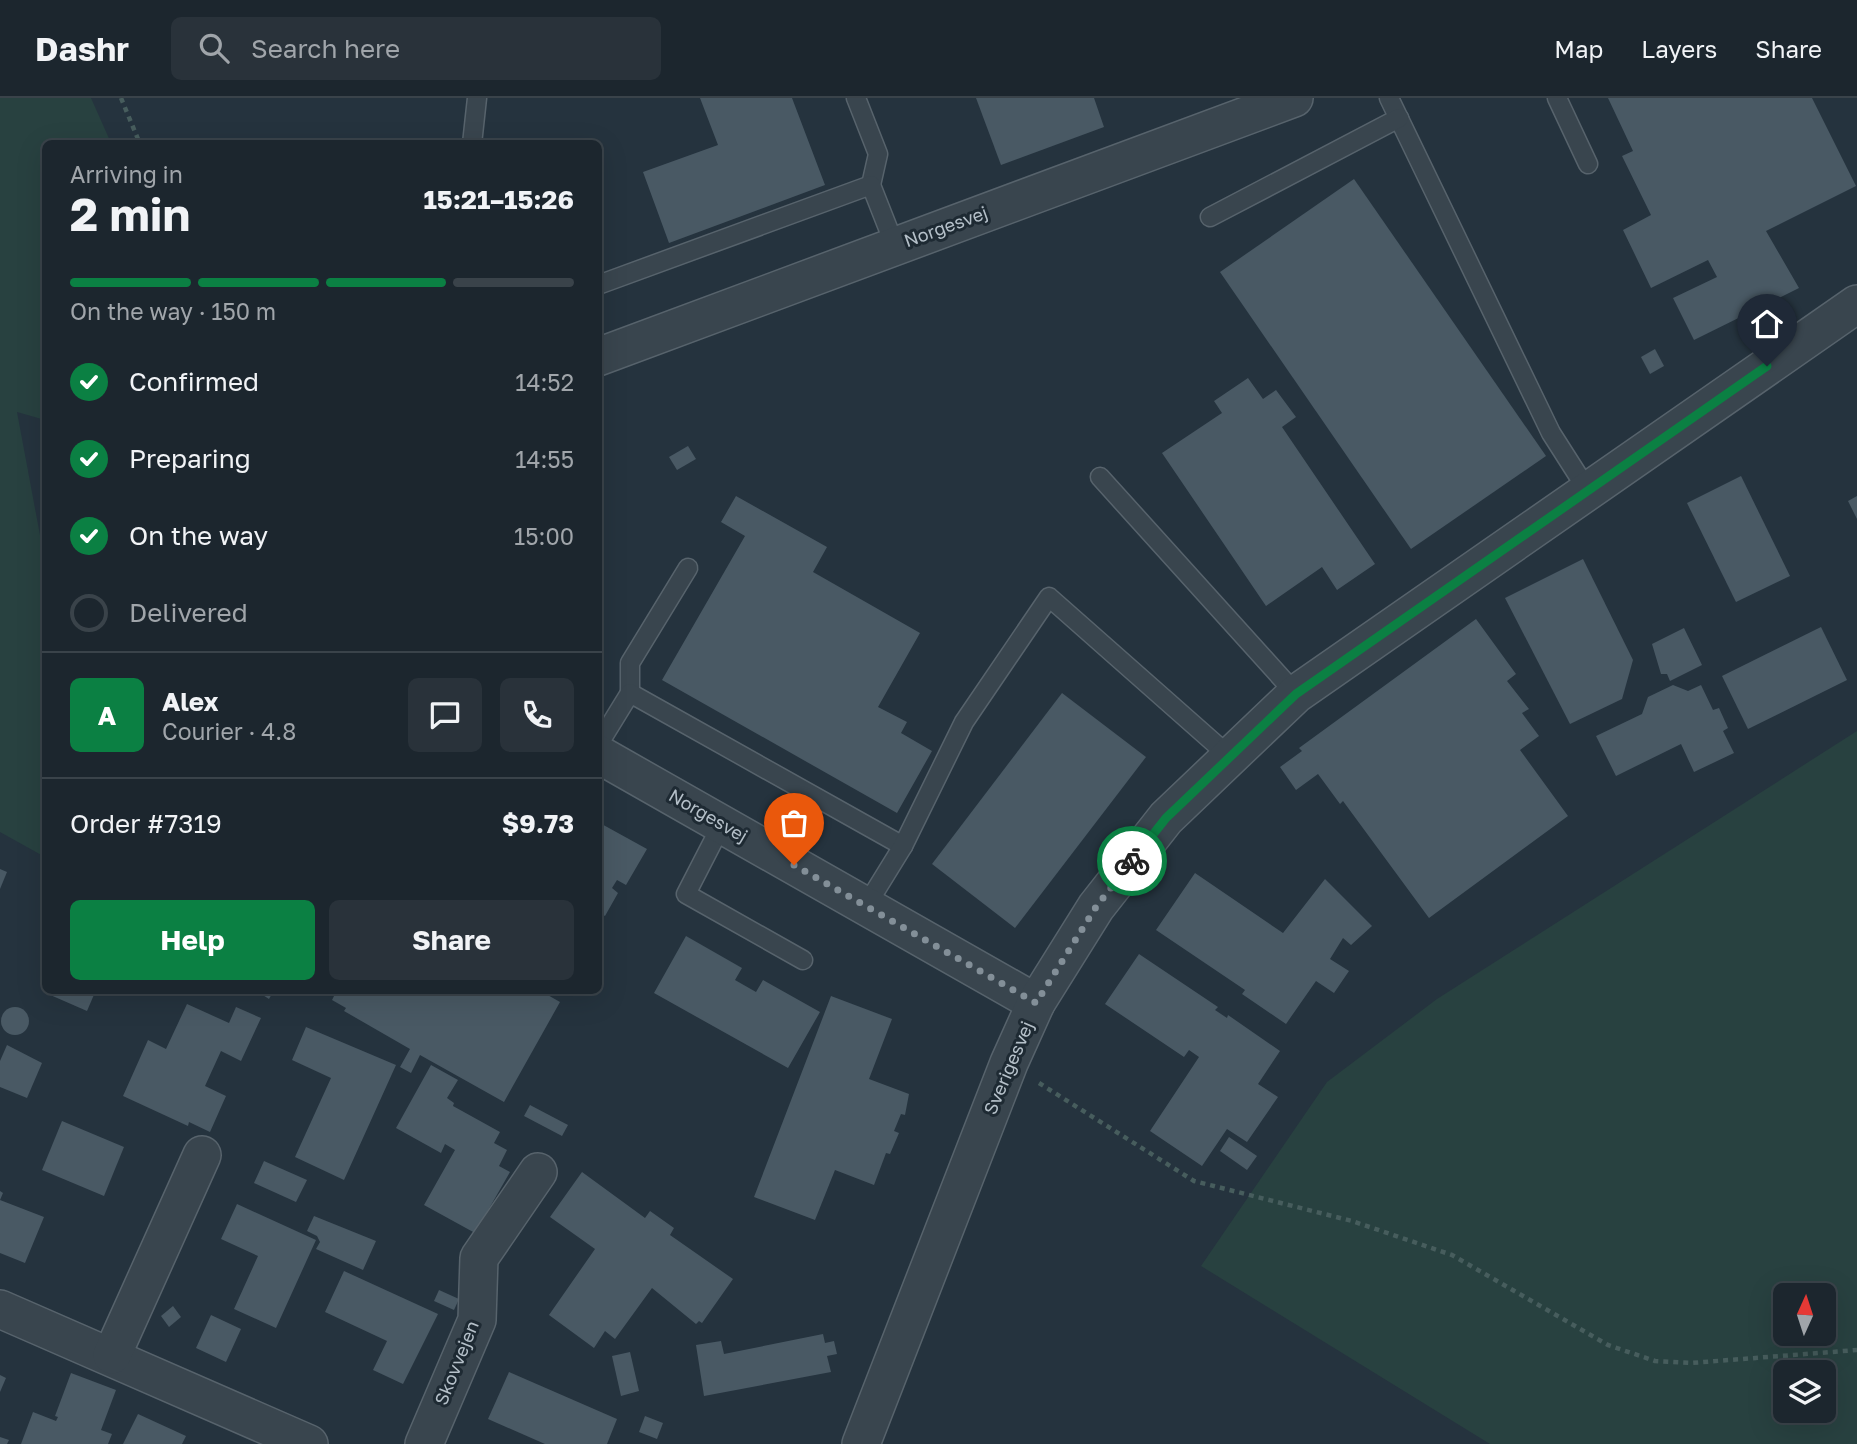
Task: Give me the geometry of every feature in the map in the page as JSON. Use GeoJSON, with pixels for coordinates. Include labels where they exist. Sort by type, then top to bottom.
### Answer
{"type":"FeatureCollection","features":[{"type":"Feature","properties":{"kind":"street","name":"Norgesvej"},"geometry":{"type":"LineString","coordinates":[[602,356],[1294,98]]}},
{"type":"Feature","properties":{"kind":"street","name":"Sverigesvej"},"geometry":{"type":"LineString","coordinates":[[861,1444],[1009,1063],[1036,1003],[1096,907],[1166,818],[1296,694],[1857,304]]}},
{"type":"Feature","properties":{"kind":"street","name":"Norgesvej"},"geometry":{"type":"LineString","coordinates":[[602,756],[1036,1003]]}},
{"type":"Feature","properties":{"kind":"street"},"geometry":{"type":"LineString","coordinates":[[112,1355],[202,1155]]}},
{"type":"Feature","properties":{"kind":"street","name":"Skovvejen"},"geometry":{"type":"LineString","coordinates":[[424,1444],[477,1320],[479,1258],[538,1172]]}},
{"type":"Feature","properties":{"kind":"street"},"geometry":{"type":"LineString","coordinates":[[0,1308],[112,1355],[309,1444]]}},
{"type":"Feature","properties":{"kind":"lane"},"geometry":{"type":"LineString","coordinates":[[472,140],[477,98]]}},
{"type":"Feature","properties":{"kind":"lane"},"geometry":{"type":"LineString","coordinates":[[856,98],[878,154],[872,185],[895,246]]}},
{"type":"Feature","properties":{"kind":"lane"},"geometry":{"type":"LineString","coordinates":[[1389,98],[1551,433],[1588,491]]}},
{"type":"Feature","properties":{"kind":"lane"},"geometry":{"type":"LineString","coordinates":[[1558,98],[1588,164]]}},
{"type":"Feature","properties":{"kind":"lane"},"geometry":{"type":"LineString","coordinates":[[1210,217],[1399,118]]}},
{"type":"Feature","properties":{"kind":"lane"},"geometry":{"type":"LineString","coordinates":[[602,284],[872,185]]}},
{"type":"Feature","properties":{"kind":"lane"},"geometry":{"type":"LineString","coordinates":[[1100,477],[1296,694]]}},
{"type":"Feature","properties":{"kind":"lane"},"geometry":{"type":"LineString","coordinates":[[602,739],[630,694],[630,663],[688,568]]}},
{"type":"Feature","properties":{"kind":"lane"},"geometry":{"type":"LineString","coordinates":[[866,906],[903,846],[964,722],[1049,597],[1230,756]]}},
{"type":"Feature","properties":{"kind":"lane"},"geometry":{"type":"LineString","coordinates":[[630,694],[903,846]]}},
{"type":"Feature","properties":{"kind":"lane"},"geometry":{"type":"LineString","coordinates":[[722,824],[686,894],[803,960]]}},
{"type":"Feature","properties":{"kind":"path"},"geometry":{"type":"LineString","coordinates":[[121,98],[138,140]]}},
{"type":"Feature","properties":{"kind":"path"},"geometry":{"type":"LineString","coordinates":[[1009,1063],[1194,1181],[1352,1221],[1452,1255],[1608,1345],[1655,1361],[1692,1363],[1857,1350]]}},
{"type":"Feature","properties":{"kind":"green space"},"geometry":{"type":"Polygon","coordinates":[[[0,98],[91,98],[110,140],[42,140],[42,419],[17,412],[42,546],[42,855],[0,832],[0,98]]]}},
{"type":"Feature","properties":{"kind":"green space"},"geometry":{"type":"Polygon","coordinates":[[[1857,731],[1857,1444],[1490,1444],[1201,1266],[1327,1082],[1437,999],[1857,731]]]}},
{"type":"Feature","properties":{"kind":"building"},"geometry":{"type":"Polygon","coordinates":[[[700,98],[792,98],[825,185],[669,243],[643,172],[718,145],[700,98]]]}},
{"type":"Feature","properties":{"kind":"building"},"geometry":{"type":"Polygon","coordinates":[[[976,98],[1094,98],[1104,127],[1001,165],[976,98]]]}},
{"type":"Feature","properties":{"kind":"building"},"geometry":{"type":"Polygon","coordinates":[[[1608,98],[1812,98],[1856,186],[1766,231],[1799,288],[1694,340],[1673,298],[1717,277],[1708,260],[1651,288],[1623,230],[1651,215],[1622,156],[1633,151],[1608,98]]]}},
{"type":"Feature","properties":{"kind":"building"},"geometry":{"type":"Polygon","coordinates":[[[1354,179],[1546,456],[1411,549],[1220,272],[1354,179]]]}},
{"type":"Feature","properties":{"kind":"building"},"geometry":{"type":"Polygon","coordinates":[[[1655,349],[1664,366],[1650,374],[1641,357],[1655,349]]]}},
{"type":"Feature","properties":{"kind":"building"},"geometry":{"type":"Polygon","coordinates":[[[1248,378],[1263,399],[1276,390],[1296,417],[1282,427],[1375,564],[1337,590],[1322,567],[1266,606],[1162,453],[1222,413],[1214,401],[1248,378]]]}},
{"type":"Feature","properties":{"kind":"building"},"geometry":{"type":"Polygon","coordinates":[[[688,446],[696,459],[677,470],[669,457],[688,446]]]}},
{"type":"Feature","properties":{"kind":"building"},"geometry":{"type":"Polygon","coordinates":[[[1741,476],[1790,576],[1736,602],[1687,503],[1741,476]]]}},
{"type":"Feature","properties":{"kind":"building"},"geometry":{"type":"Polygon","coordinates":[[[736,496],[827,547],[813,572],[920,633],[878,707],[907,722],[901,733],[932,751],[897,813],[662,680],[745,536],[721,522],[736,496]]]}},
{"type":"Feature","properties":{"kind":"building"},"geometry":{"type":"Polygon","coordinates":[[[1857,496],[1857,519],[1848,501],[1857,496]]]}},
{"type":"Feature","properties":{"kind":"building"},"geometry":{"type":"Polygon","coordinates":[[[1583,559],[1633,660],[1622,699],[1570,724],[1505,598],[1583,559]]]}},
{"type":"Feature","properties":{"kind":"building"},"geometry":{"type":"Polygon","coordinates":[[[1476,619],[1516,674],[1507,681],[1529,709],[1522,713],[1539,736],[1520,750],[1568,816],[1429,918],[1343,801],[1340,804],[1318,774],[1296,790],[1280,767],[1302,751],[1299,748],[1476,619]]]}},
{"type":"Feature","properties":{"kind":"building"},"geometry":{"type":"Polygon","coordinates":[[[1821,627],[1847,680],[1748,729],[1722,676],[1821,627]]]}},
{"type":"Feature","properties":{"kind":"building"},"geometry":{"type":"Polygon","coordinates":[[[1684,628],[1702,665],[1670,681],[1667,674],[1661,674],[1652,644],[1684,628]]]}},
{"type":"Feature","properties":{"kind":"building"},"geometry":{"type":"Polygon","coordinates":[[[1673,685],[1688,691],[1701,685],[1713,710],[1719,708],[1728,728],[1723,731],[1734,753],[1694,772],[1681,744],[1616,776],[1596,736],[1642,714],[1648,697],[1673,685]]]}},
{"type":"Feature","properties":{"kind":"building"},"geometry":{"type":"Polygon","coordinates":[[[1062,693],[1146,757],[1015,928],[932,864],[1062,693]]]}},
{"type":"Feature","properties":{"kind":"building"},"geometry":{"type":"Polygon","coordinates":[[[602,824],[647,849],[626,885],[617,880],[612,888],[618,893],[605,916],[602,914],[602,824]]]}},
{"type":"Feature","properties":{"kind":"building"},"geometry":{"type":"Polygon","coordinates":[[[0,869],[7,872],[0,889],[0,869]]]}},
{"type":"Feature","properties":{"kind":"building"},"geometry":{"type":"Polygon","coordinates":[[[1195,873],[1283,933],[1325,879],[1372,926],[1351,945],[1343,938],[1330,959],[1349,971],[1334,993],[1316,981],[1286,1024],[1242,994],[1245,990],[1156,930],[1195,873]]]}},
{"type":"Feature","properties":{"kind":"building"},"geometry":{"type":"Polygon","coordinates":[[[686,936],[742,968],[735,980],[756,992],[763,980],[820,1012],[788,1068],[654,993],[686,936]]]}},
{"type":"Feature","properties":{"kind":"building"},"geometry":{"type":"Polygon","coordinates":[[[1139,954],[1218,1007],[1215,1010],[1227,1018],[1228,1015],[1280,1051],[1258,1084],[1278,1097],[1247,1142],[1227,1129],[1202,1166],[1150,1131],[1199,1057],[1189,1050],[1184,1057],[1105,1004],[1139,954]]]}},
{"type":"Feature","properties":{"kind":"building"},"geometry":{"type":"Polygon","coordinates":[[[48,994],[94,994],[87,1011],[48,994]]]}},
{"type":"Feature","properties":{"kind":"building"},"geometry":{"type":"Polygon","coordinates":[[[335,994],[546,994],[560,1002],[504,1102],[420,1055],[411,1073],[400,1067],[410,1049],[344,1011],[346,1008],[332,1000],[335,994]]]}},
{"type":"Feature","properties":{"kind":"building"},"geometry":{"type":"Polygon","coordinates":[[[831,996],[892,1019],[869,1079],[909,1094],[905,1115],[901,1114],[894,1131],[899,1133],[890,1154],[886,1153],[874,1185],[835,1170],[815,1220],[754,1197],[831,996]]]}},
{"type":"Feature","properties":{"kind":"building"},"geometry":{"type":"Polygon","coordinates":[[[187,1004],[229,1023],[236,1007],[261,1018],[241,1061],[221,1051],[205,1086],[226,1096],[210,1132],[189,1122],[188,1126],[123,1096],[148,1040],[166,1049],[187,1004]]]}},
{"type":"Feature","properties":{"kind":"building"},"geometry":{"type":"Polygon","coordinates":[[[15,1007],[25,1011],[29,1021],[25,1031],[15,1035],[5,1031],[1,1021],[5,1011],[15,1007]]]}},
{"type":"Feature","properties":{"kind":"building"},"geometry":{"type":"Polygon","coordinates":[[[306,1027],[396,1065],[344,1180],[295,1157],[331,1078],[292,1060],[306,1027]]]}},
{"type":"Feature","properties":{"kind":"building"},"geometry":{"type":"Polygon","coordinates":[[[7,1045],[42,1063],[27,1098],[0,1087],[0,1061],[7,1045]]]}},
{"type":"Feature","properties":{"kind":"building"},"geometry":{"type":"Polygon","coordinates":[[[431,1065],[458,1080],[447,1098],[454,1103],[453,1106],[500,1132],[494,1143],[507,1150],[499,1166],[510,1172],[475,1233],[424,1205],[455,1150],[445,1144],[441,1153],[396,1128],[431,1065]]]}},
{"type":"Feature","properties":{"kind":"building"},"geometry":{"type":"Polygon","coordinates":[[[530,1105],[568,1125],[562,1136],[524,1116],[530,1105]]]}},
{"type":"Feature","properties":{"kind":"building"},"geometry":{"type":"Polygon","coordinates":[[[62,1121],[124,1147],[104,1196],[42,1170],[62,1121]]]}},
{"type":"Feature","properties":{"kind":"building"},"geometry":{"type":"Polygon","coordinates":[[[1229,1137],[1257,1156],[1247,1170],[1220,1151],[1229,1137]]]}},
{"type":"Feature","properties":{"kind":"building"},"geometry":{"type":"Polygon","coordinates":[[[264,1161],[307,1180],[296,1202],[254,1183],[264,1161]]]}},
{"type":"Feature","properties":{"kind":"building"},"geometry":{"type":"Polygon","coordinates":[[[582,1172],[645,1218],[650,1211],[674,1228],[670,1235],[733,1279],[702,1323],[699,1321],[696,1324],[652,1288],[615,1339],[605,1331],[594,1348],[549,1315],[595,1249],[550,1217],[582,1172]]]}},
{"type":"Feature","properties":{"kind":"building"},"geometry":{"type":"Polygon","coordinates":[[[0,1200],[44,1217],[25,1263],[0,1253],[0,1200]]]}},
{"type":"Feature","properties":{"kind":"building"},"geometry":{"type":"Polygon","coordinates":[[[237,1204],[316,1240],[276,1328],[234,1309],[258,1256],[221,1239],[237,1204]]]}},
{"type":"Feature","properties":{"kind":"building"},"geometry":{"type":"Polygon","coordinates":[[[314,1216],[376,1241],[363,1270],[316,1249],[320,1242],[317,1236],[307,1231],[314,1216]]]}},
{"type":"Feature","properties":{"kind":"building"},"geometry":{"type":"Polygon","coordinates":[[[344,1271],[438,1314],[403,1384],[373,1370],[387,1341],[325,1312],[344,1271]]]}},
{"type":"Feature","properties":{"kind":"building"},"geometry":{"type":"Polygon","coordinates":[[[439,1290],[459,1299],[454,1310],[434,1301],[439,1290]]]}},
{"type":"Feature","properties":{"kind":"building"},"geometry":{"type":"Polygon","coordinates":[[[173,1306],[181,1317],[169,1327],[161,1316],[173,1306]]]}},
{"type":"Feature","properties":{"kind":"building"},"geometry":{"type":"Polygon","coordinates":[[[211,1315],[241,1329],[226,1362],[196,1348],[211,1315]]]}},
{"type":"Feature","properties":{"kind":"building"},"geometry":{"type":"Polygon","coordinates":[[[823,1334],[825,1343],[834,1341],[837,1354],[827,1356],[831,1372],[704,1396],[696,1345],[721,1341],[724,1354],[823,1334]]]}},
{"type":"Feature","properties":{"kind":"building"},"geometry":{"type":"Polygon","coordinates":[[[630,1352],[639,1391],[621,1396],[612,1356],[630,1352]]]}},
{"type":"Feature","properties":{"kind":"building"},"geometry":{"type":"Polygon","coordinates":[[[509,1372],[617,1419],[607,1444],[545,1444],[488,1419],[509,1372]]]}},
{"type":"Feature","properties":{"kind":"building"},"geometry":{"type":"Polygon","coordinates":[[[71,1373],[116,1390],[101,1430],[112,1434],[108,1444],[21,1444],[33,1412],[56,1421],[58,1417],[55,1416],[71,1373]]]}},
{"type":"Feature","properties":{"kind":"building"},"geometry":{"type":"Polygon","coordinates":[[[0,1375],[6,1378],[0,1392],[0,1375]]]}},
{"type":"Feature","properties":{"kind":"building"},"geometry":{"type":"Polygon","coordinates":[[[138,1414],[186,1436],[182,1444],[123,1444],[138,1414]]]}},
{"type":"Feature","properties":{"kind":"building"},"geometry":{"type":"Polygon","coordinates":[[[645,1416],[663,1423],[657,1439],[639,1432],[645,1416]]]}},
{"type":"Feature","properties":{"kind":"building"},"geometry":{"type":"Polygon","coordinates":[[[0,1437],[9,1440],[7,1444],[0,1444],[0,1437]]]}},
{"type":"Feature","properties":{"kind":"way so far"},"geometry":{"type":"LineString","coordinates":[[794,865],[1036,1003],[1096,907],[1132,861]]}},
{"type":"Feature","properties":{"kind":"route"},"geometry":{"type":"LineString","coordinates":[[1132,861],[1166,818],[1296,694],[1767,366]]}}]}
